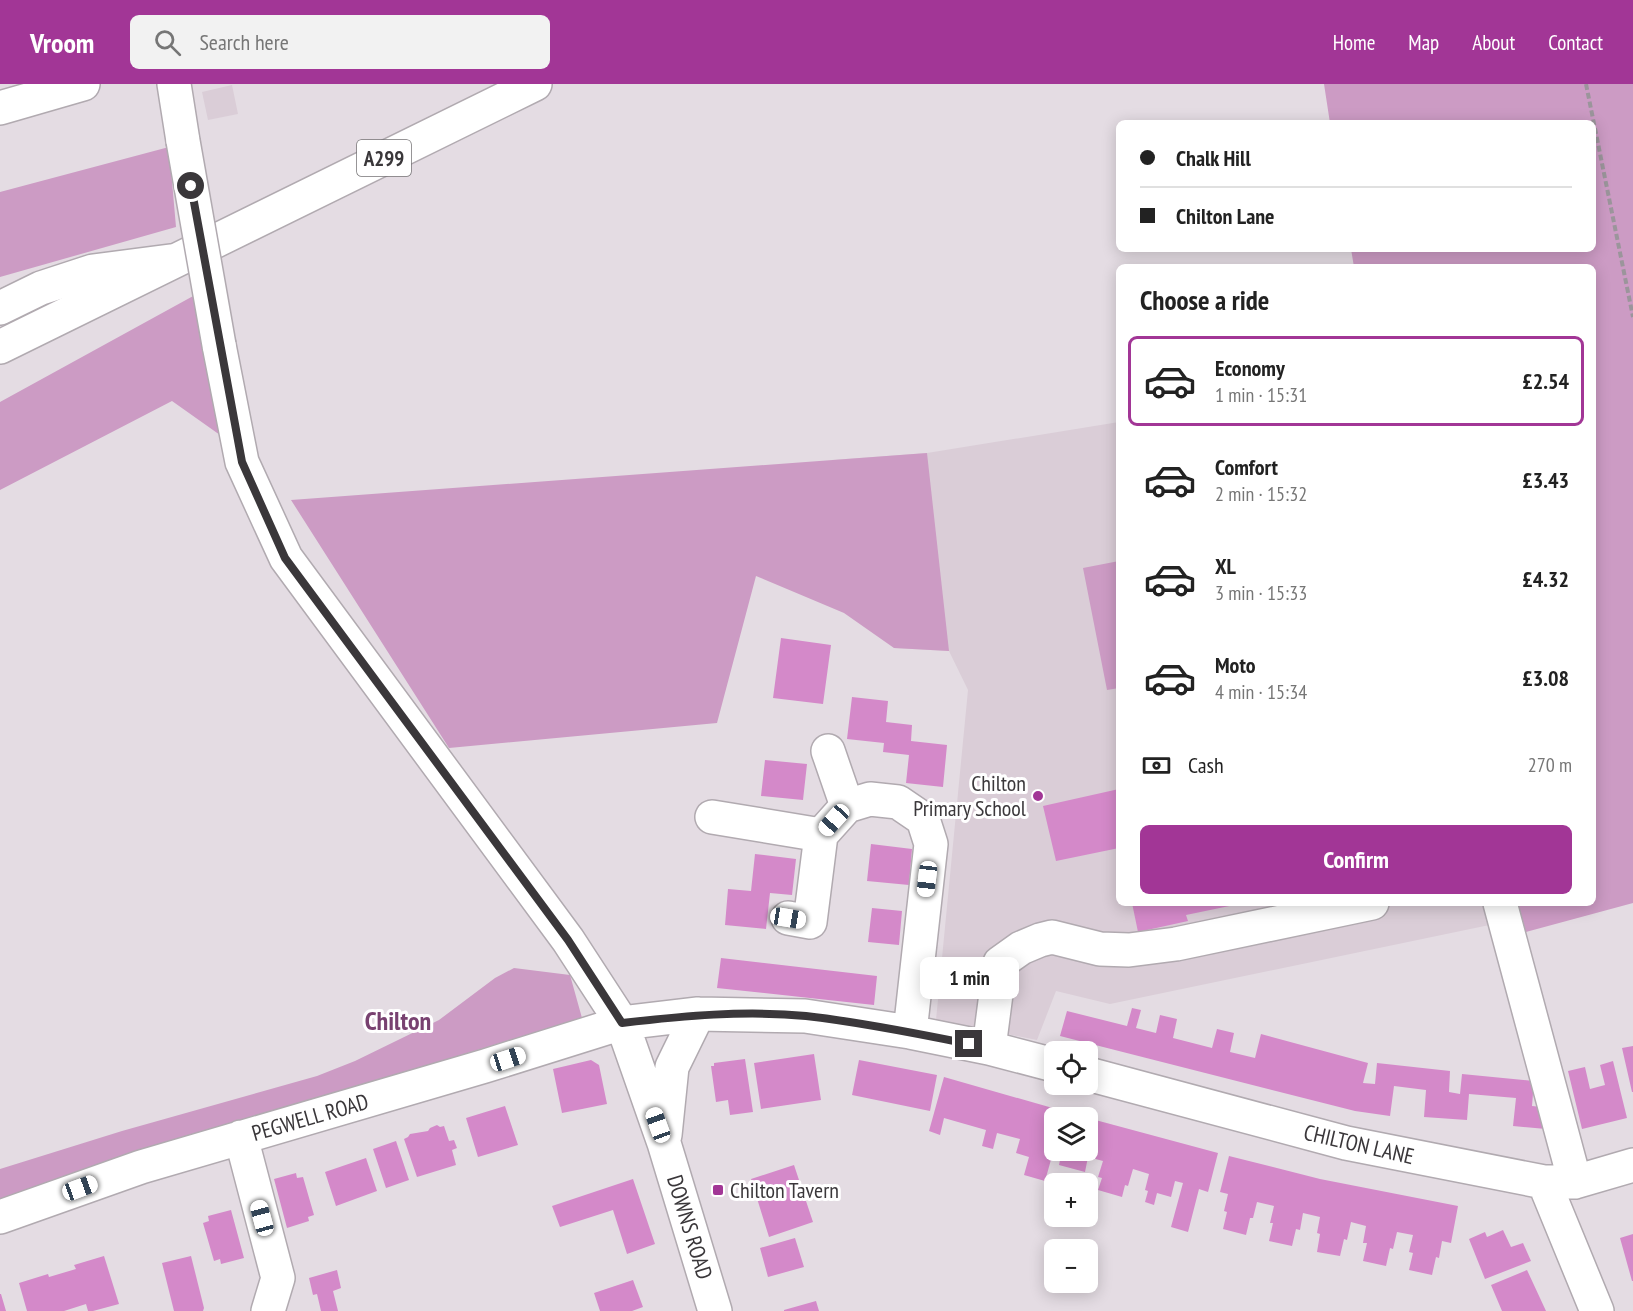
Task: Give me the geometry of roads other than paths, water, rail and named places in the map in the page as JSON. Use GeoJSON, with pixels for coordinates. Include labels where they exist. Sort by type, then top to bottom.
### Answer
{"type":"FeatureCollection","features":[{"type":"Feature","properties":{"kind":"main road"},"geometry":{"type":"LineString","coordinates":[[0,108],[83,84]]}},
{"type":"Feature","properties":{"kind":"main road","name":"DOWNS ROAD"},"geometry":{"type":"LineString","coordinates":[[174,84],[219,345],[242,462],[285,558],[568,940],[622,1023],[664,1143],[715,1311]]}},
{"type":"Feature","properties":{"kind":"main road","name":"A299"},"geometry":{"type":"LineString","coordinates":[[0,347],[535,84]]}},
{"type":"Feature","properties":{"kind":"main road"},"geometry":{"type":"LineString","coordinates":[[0,308],[41,288],[93,271],[174,260]]}},
{"type":"Feature","properties":{"kind":"main road"},"geometry":{"type":"LineString","coordinates":[[828,751],[847,806]]}},
{"type":"Feature","properties":{"kind":"main road"},"geometry":{"type":"LineString","coordinates":[[788,918],[810,922],[821,835],[847,806],[870,799],[898,802],[923,819],[931,844],[910,1032]]}},
{"type":"Feature","properties":{"kind":"main road"},"geometry":{"type":"LineString","coordinates":[[712,817],[821,835]]}},
{"type":"Feature","properties":{"kind":"main road"},"geometry":{"type":"LineString","coordinates":[[989,1048],[1000,963],[1040,939],[1052,937],[1100,949],[1129,950],[1164,946],[1357,906]]}},
{"type":"Feature","properties":{"kind":"main road"},"geometry":{"type":"LineString","coordinates":[[1501,906],[1559,1182],[1597,1311]]}},
{"type":"Feature","properties":{"kind":"main road"},"geometry":{"type":"LineString","coordinates":[[622,1023],[698,1014],[805,1016],[910,1032],[989,1048],[1044,1062]]}},
{"type":"Feature","properties":{"kind":"main road","name":"DOWNS ROAD"},"geometry":{"type":"LineString","coordinates":[[664,1143],[672,1067],[698,1014]]}},
{"type":"Feature","properties":{"kind":"main road","name":"PEGWELL ROAD"},"geometry":{"type":"LineString","coordinates":[[0,1217],[141,1167],[486,1066],[622,1023]]}},
{"type":"Feature","properties":{"kind":"main road","name":"CHILTON LANE"},"geometry":{"type":"LineString","coordinates":[[1098,1077],[1346,1143],[1559,1182],[1633,1165]]}},
{"type":"Feature","properties":{"kind":"main road"},"geometry":{"type":"LineString","coordinates":[[241,1137],[278,1278],[268,1311]]}},
{"type":"Feature","properties":{"kind":"place","name":"Chilton Primary School"},"geometry":{"type":"Point","coordinates":[1038,796]}},
{"type":"Feature","properties":{"kind":"place","name":"Chilton Tavern"},"geometry":{"type":"Point","coordinates":[718,1190]}},
{"type":"Feature","properties":{"kind":"district","name":"Chilton"},"geometry":{"type":"Point","coordinates":[398,1020]}}]}
